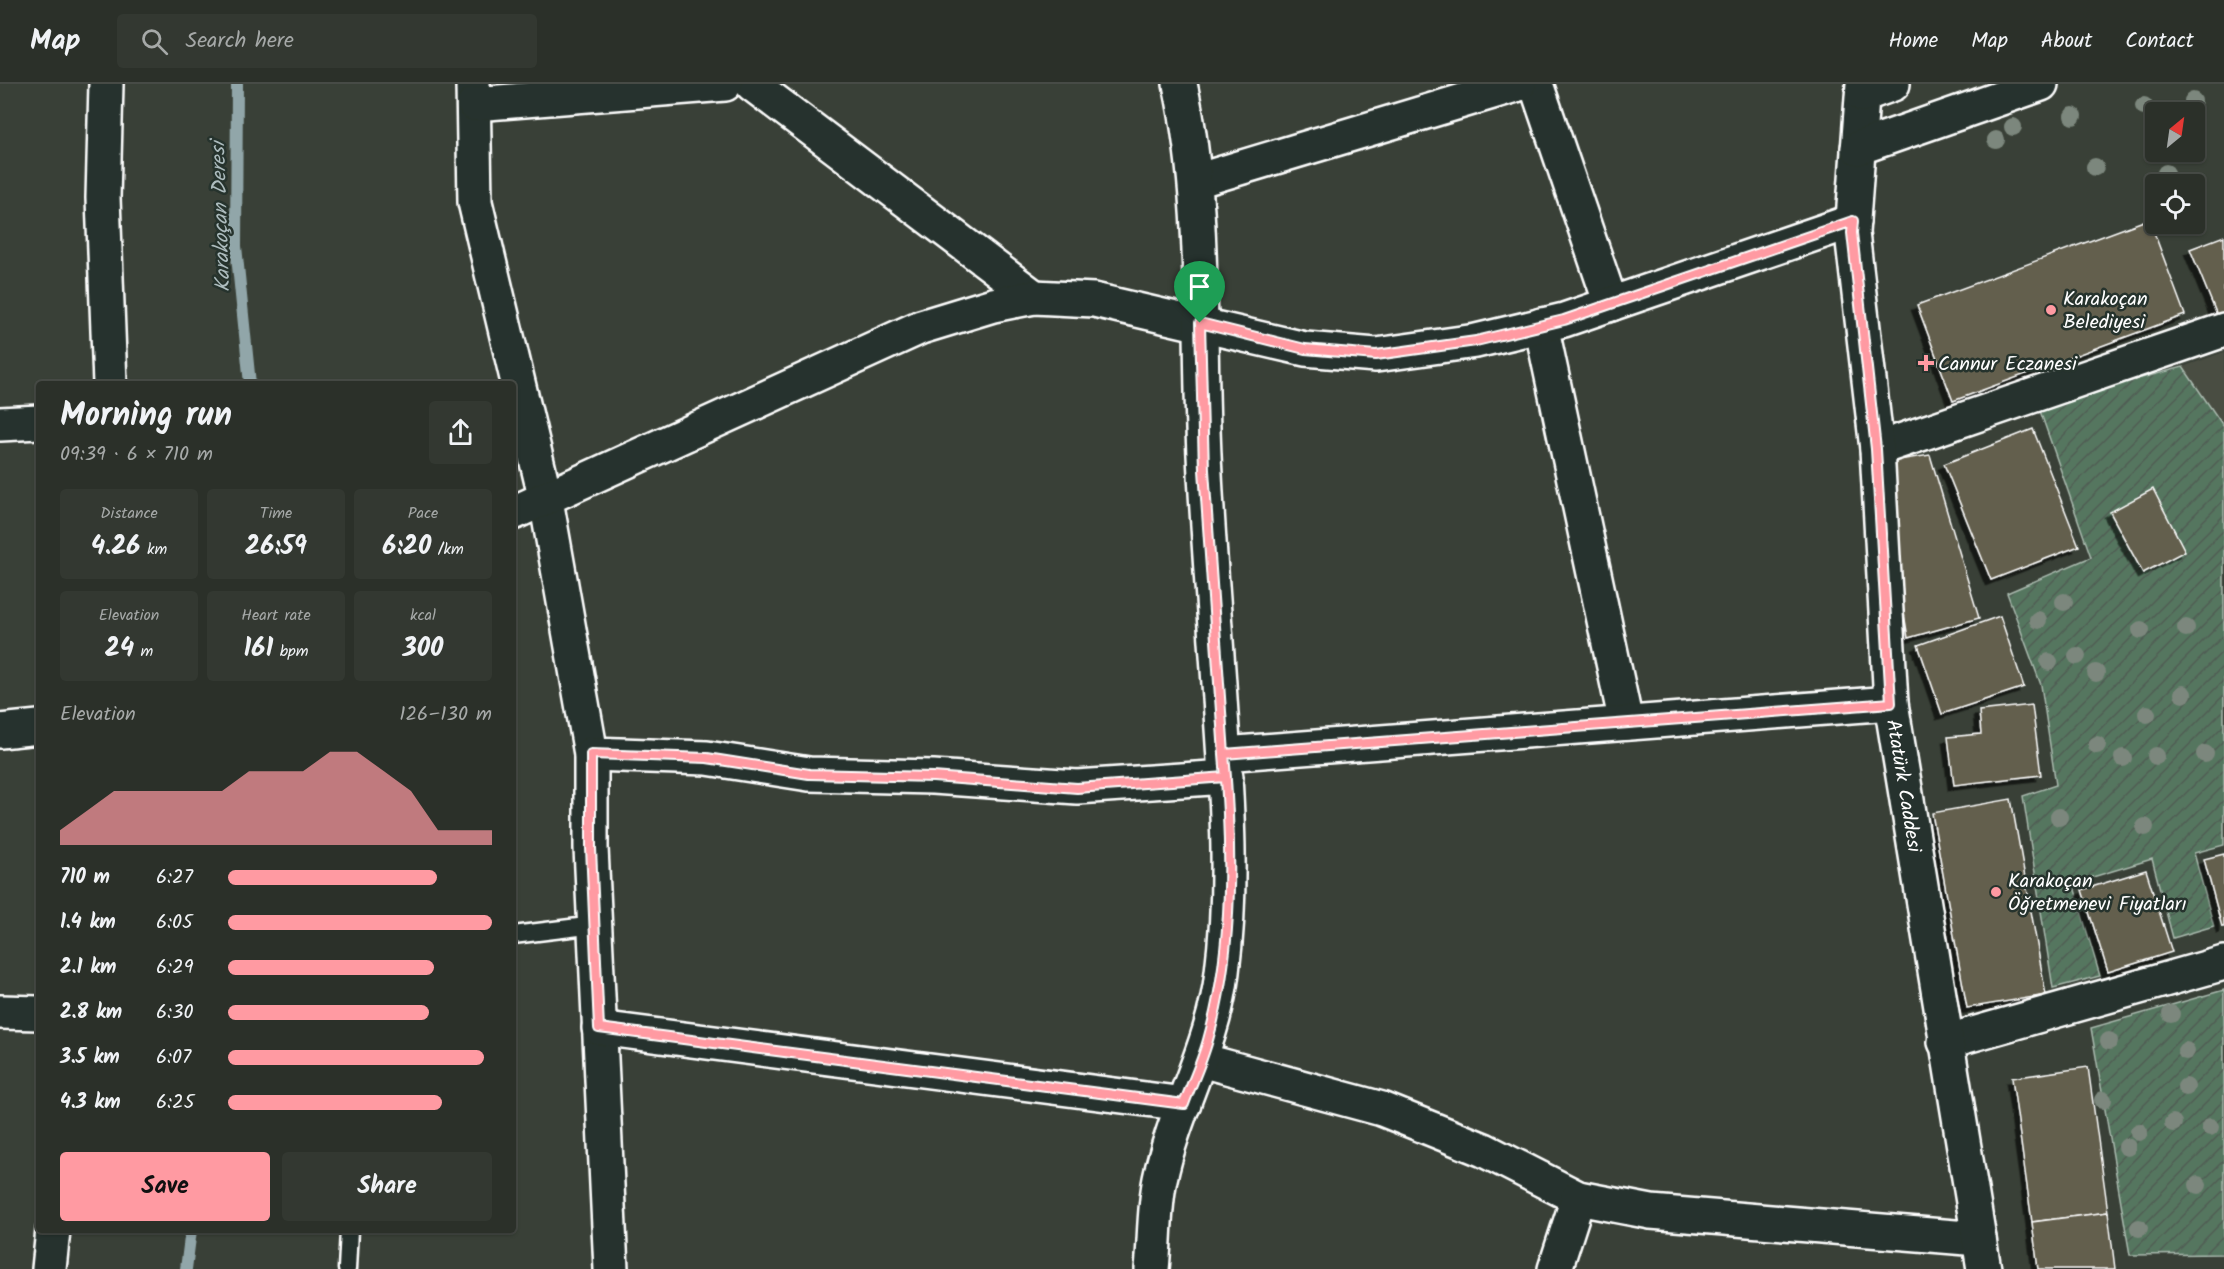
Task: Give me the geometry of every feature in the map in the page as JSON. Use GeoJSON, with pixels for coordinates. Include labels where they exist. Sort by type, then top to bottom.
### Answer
{"type":"FeatureCollection","features":[{"type":"Feature","properties":{"kind":"street"},"geometry":{"type":"LineString","coordinates":[[106,84],[103,198],[110,381]]}},
{"type":"Feature","properties":{"kind":"street"},"geometry":{"type":"LineString","coordinates":[[611,1269],[595,925],[591,754],[546,500],[476,202],[474,94],[724,84]]}},
{"type":"Feature","properties":{"kind":"street"},"geometry":{"type":"LineString","coordinates":[[752,84],[1034,297]]}},
{"type":"Feature","properties":{"kind":"street"},"geometry":{"type":"LineString","coordinates":[[1152,1269],[1160,1179],[1184,1104],[1208,1041],[1222,975],[1227,918],[1225,765],[1204,470],[1196,181],[1192,138],[1180,84]]}},
{"type":"Feature","properties":{"kind":"street"},"geometry":{"type":"LineString","coordinates":[[1196,181],[1519,84]]}},
{"type":"Feature","properties":{"kind":"street"},"geometry":{"type":"LineString","coordinates":[[1536,84],[1611,304]]}},
{"type":"Feature","properties":{"kind":"street"},"geometry":{"type":"LineString","coordinates":[[1863,90],[1893,84]]}},
{"type":"Feature","properties":{"kind":"street"},"geometry":{"type":"LineString","coordinates":[[1858,148],[2041,84]]}},
{"type":"Feature","properties":{"kind":"street","name":"Atatürk Caddesi"},"geometry":{"type":"LineString","coordinates":[[1863,90],[1852,233],[1876,449],[1891,703],[1945,1042],[1982,1254]]}},
{"type":"Feature","properties":{"kind":"street"},"geometry":{"type":"LineString","coordinates":[[516,512],[921,327],[993,305],[1034,297],[1094,300],[1305,349],[1376,355],[1476,341],[1541,325],[1611,304],[1853,221]]}},
{"type":"Feature","properties":{"kind":"street"},"geometry":{"type":"LineString","coordinates":[[1541,325],[1626,723]]}},
{"type":"Feature","properties":{"kind":"street"},"geometry":{"type":"LineString","coordinates":[[1876,449],[2224,330]]}},
{"type":"Feature","properties":{"kind":"street"},"geometry":{"type":"LineString","coordinates":[[0,424],[36,422]]}},
{"type":"Feature","properties":{"kind":"street"},"geometry":{"type":"LineString","coordinates":[[591,754],[707,758],[809,774],[933,777],[1077,788],[1225,765],[1626,723],[1891,703]]}},
{"type":"Feature","properties":{"kind":"street"},"geometry":{"type":"LineString","coordinates":[[0,731],[36,727]]}},
{"type":"Feature","properties":{"kind":"street"},"geometry":{"type":"LineString","coordinates":[[1945,1042],[2224,963]]}},
{"type":"Feature","properties":{"kind":"street"},"geometry":{"type":"LineString","coordinates":[[0,1012],[36,1013]]}},
{"type":"Feature","properties":{"kind":"street"},"geometry":{"type":"LineString","coordinates":[[599,1028],[1184,1104]]}},
{"type":"Feature","properties":{"kind":"street"},"geometry":{"type":"LineString","coordinates":[[1201,1060],[1382,1109],[1484,1150],[1578,1198],[1651,1212],[1982,1254]]}},
{"type":"Feature","properties":{"kind":"street"},"geometry":{"type":"LineString","coordinates":[[1555,1269],[1578,1198]]}},
{"type":"Feature","properties":{"kind":"street"},"geometry":{"type":"LineString","coordinates":[[49,1269],[53,1233]]}},
{"type":"Feature","properties":{"kind":"lane"},"geometry":{"type":"LineString","coordinates":[[516,935],[595,925]]}},
{"type":"Feature","properties":{"kind":"lane"},"geometry":{"type":"LineString","coordinates":[[347,1269],[349,1233]]}},
{"type":"Feature","properties":{"kind":"shaded area"},"geometry":{"type":"Polygon","coordinates":[[[2224,352],[2224,434],[2183,367],[2224,352]]]}},
{"type":"Feature","properties":{"kind":"green space"},"geometry":{"type":"Polygon","coordinates":[[[2183,367],[2224,427],[2224,845],[2194,853],[2214,926],[2173,938],[2152,859],[2073,883],[2100,976],[2053,988],[2023,796],[2056,785],[2041,685],[2007,593],[2091,557],[2038,405],[2183,367]]]}},
{"type":"Feature","properties":{"kind":"green space"},"geometry":{"type":"Polygon","coordinates":[[[2224,990],[2224,1254],[2130,1255],[2091,1028],[2224,990]]]}},
{"type":"Feature","properties":{"kind":"building","name":"Karakoçan Belediyesi"},"geometry":{"type":"Polygon","coordinates":[[[2145,220],[2145,234],[2155,234],[2185,315],[1953,401],[1917,305],[2145,220]]]}},
{"type":"Feature","properties":{"kind":"building"},"geometry":{"type":"Polygon","coordinates":[[[2224,236],[2224,319],[2219,320],[2190,249],[2224,236]]]}},
{"type":"Feature","properties":{"kind":"building"},"geometry":{"type":"Polygon","coordinates":[[[2033,429],[2079,546],[1991,580],[1944,464],[2033,429]]]}},
{"type":"Feature","properties":{"kind":"building"},"geometry":{"type":"Polygon","coordinates":[[[1930,455],[1979,618],[1908,638],[1880,463],[1930,455]]]}},
{"type":"Feature","properties":{"kind":"building"},"geometry":{"type":"Polygon","coordinates":[[[2153,489],[2185,551],[2143,573],[2110,512],[2153,489]]]}},
{"type":"Feature","properties":{"kind":"building"},"geometry":{"type":"Polygon","coordinates":[[[2000,616],[2024,687],[1942,714],[1918,645],[2000,616]]]}},
{"type":"Feature","properties":{"kind":"building"},"geometry":{"type":"Polygon","coordinates":[[[2032,705],[2041,775],[1954,785],[1948,737],[1981,734],[1979,711],[2032,705]]]}},
{"type":"Feature","properties":{"kind":"building"},"geometry":{"type":"Polygon","coordinates":[[[2011,799],[2046,995],[1967,1008],[1932,813],[2011,799]]]}},
{"type":"Feature","properties":{"kind":"building"},"geometry":{"type":"Polygon","coordinates":[[[2224,854],[2224,927],[2222,927],[2204,859],[2224,854]]]}},
{"type":"Feature","properties":{"kind":"building"},"geometry":{"type":"Polygon","coordinates":[[[2146,870],[2172,952],[2108,972],[2082,890],[2146,870]]]}},
{"type":"Feature","properties":{"kind":"building"},"geometry":{"type":"Polygon","coordinates":[[[2088,1067],[2108,1212],[2032,1222],[2012,1078],[2088,1067]]]}},
{"type":"Feature","properties":{"kind":"building"},"geometry":{"type":"Polygon","coordinates":[[[2108,1212],[2115,1269],[2038,1269],[2032,1222],[2108,1212]]]}},
{"type":"Feature","properties":{"kind":"waterway","name":"Karakoçan Deresi"},"geometry":{"type":"LineString","coordinates":[[237,84],[236,246],[250,381]]}},
{"type":"Feature","properties":{"kind":"waterway","name":"Karakoçan Deresi"},"geometry":{"type":"LineString","coordinates":[[186,1269],[191,1233]]}},
{"type":"Feature","properties":{"kind":"place","name":"Karakoçan Belediyesi"},"geometry":{"type":"Point","coordinates":[2051,310]}},
{"type":"Feature","properties":{"kind":"place","name":"Cannur Eczanesi"},"geometry":{"type":"Point","coordinates":[1926,363]}},
{"type":"Feature","properties":{"kind":"place","name":"Karakoçan Öğretmenevi Fiyatları"},"geometry":{"type":"Point","coordinates":[1996,892]}},
{"type":"Feature","properties":{"kind":"route"},"geometry":{"type":"LineString","coordinates":[[1200,323],[1204,470],[1224,754],[1226,777],[1077,788],[933,777],[809,774],[707,758],[591,754],[591,848],[599,1028],[1184,1104],[1208,1041],[1222,975],[1227,918],[1228,843],[1226,777],[1224,754],[1891,703],[1876,449],[1852,233],[1853,221],[1564,320],[1476,341],[1376,355],[1305,349],[1200,323]]}}]}
